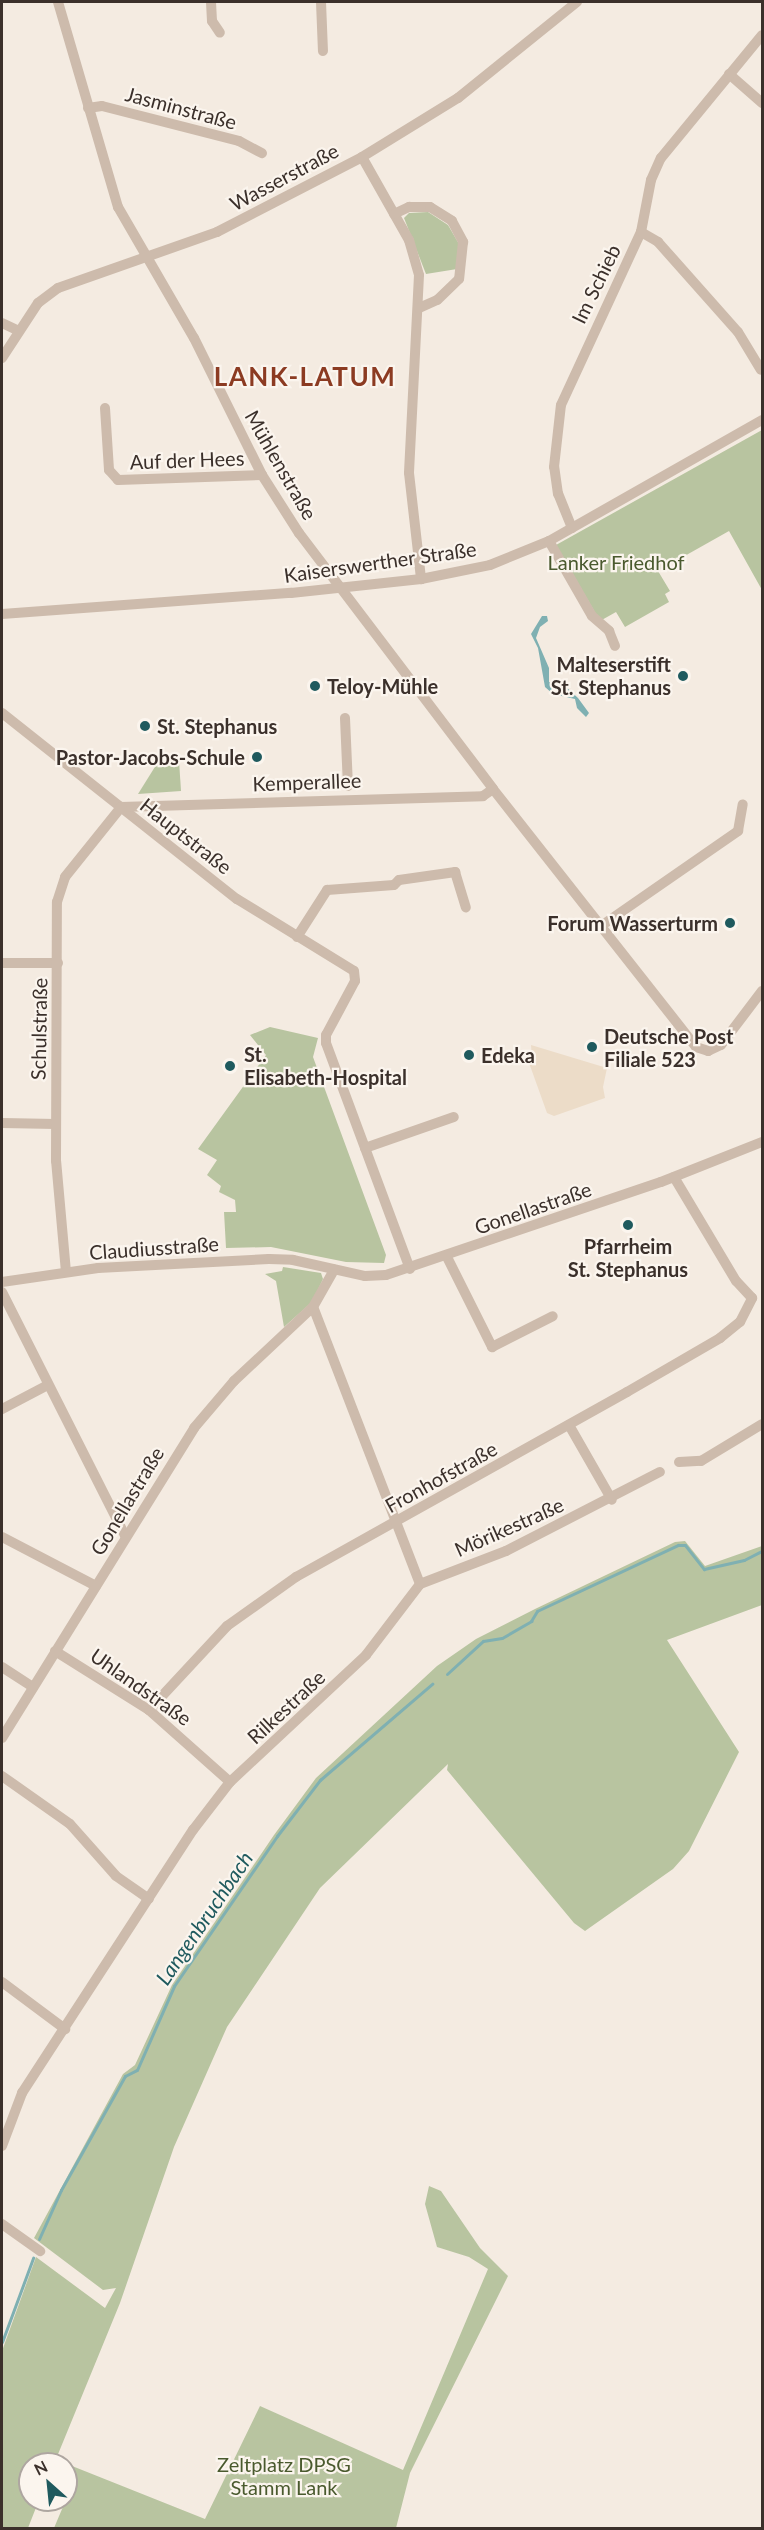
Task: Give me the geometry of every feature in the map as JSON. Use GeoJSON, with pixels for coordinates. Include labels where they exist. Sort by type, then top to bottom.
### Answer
{"type":"FeatureCollection","features":[{"type":"Feature","properties":{"kind":"street","name":"Mühlenstraße"},"geometry":{"type":"LineString","coordinates":[[58,2],[114,196],[146,258],[194,338],[262,475],[340,588],[493,789],[696,1047],[713,1050],[730,1036],[762,991]]}},
{"type":"Feature","properties":{"kind":"street"},"geometry":{"type":"LineString","coordinates":[[211,2],[212,21],[220,33]]}},
{"type":"Feature","properties":{"kind":"street"},"geometry":{"type":"LineString","coordinates":[[321,2],[323,51]]}},
{"type":"Feature","properties":{"kind":"street","name":"Wasserstraße"},"geometry":{"type":"LineString","coordinates":[[2,358],[17,330],[38,303],[58,288],[146,258],[255,214],[362,157],[458,98],[573,3]]}},
{"type":"Feature","properties":{"kind":"street"},"geometry":{"type":"LineString","coordinates":[[641,232],[651,180],[661,158],[762,35]]}},
{"type":"Feature","properties":{"kind":"street"},"geometry":{"type":"LineString","coordinates":[[729,74],[762,103]]}},
{"type":"Feature","properties":{"kind":"street","name":"Jasminstraße"},"geometry":{"type":"LineString","coordinates":[[88,108],[102,106],[239,141],[262,153]]}},
{"type":"Feature","properties":{"kind":"street"},"geometry":{"type":"LineString","coordinates":[[362,157],[394,214],[415,258],[419,308],[409,473],[421,579]]}},
{"type":"Feature","properties":{"kind":"street"},"geometry":{"type":"LineString","coordinates":[[394,214],[409,207],[430,207],[452,221],[463,242],[459,279],[437,300],[419,308]]}},
{"type":"Feature","properties":{"kind":"street","name":"Im Schieb"},"geometry":{"type":"LineString","coordinates":[[572,528],[558,494],[554,467],[561,405],[641,232],[658,242],[738,332],[761,370]]}},
{"type":"Feature","properties":{"kind":"street"},"geometry":{"type":"LineString","coordinates":[[2,323],[17,330]]}},
{"type":"Feature","properties":{"kind":"street","name":"Auf der Hees"},"geometry":{"type":"LineString","coordinates":[[105,408],[109,470],[118,480],[262,475]]}},
{"type":"Feature","properties":{"kind":"street","name":"Kaiserswerther Straße"},"geometry":{"type":"LineString","coordinates":[[2,614],[340,588],[421,579],[490,565],[549,541],[762,420]]}},
{"type":"Feature","properties":{"kind":"street"},"geometry":{"type":"LineString","coordinates":[[549,541],[592,616],[609,631],[615,646]]}},
{"type":"Feature","properties":{"kind":"street","name":"Hauptstraße"},"geometry":{"type":"LineString","coordinates":[[2,713],[237,899],[351,968],[356,976],[326,1035],[326,1043],[365,1148]]}},
{"type":"Feature","properties":{"kind":"street"},"geometry":{"type":"LineString","coordinates":[[345,718],[348,786]]}},
{"type":"Feature","properties":{"kind":"street","name":"Kemperallee"},"geometry":{"type":"LineString","coordinates":[[121,807],[483,796],[493,789]]}},
{"type":"Feature","properties":{"kind":"street"},"geometry":{"type":"LineString","coordinates":[[601,926],[738,831],[743,804]]}},
{"type":"Feature","properties":{"kind":"street","name":"Schulstraße"},"geometry":{"type":"LineString","coordinates":[[66,1272],[56,1124],[59,889],[121,807]]}},
{"type":"Feature","properties":{"kind":"street"},"geometry":{"type":"LineString","coordinates":[[297,937],[327,890],[394,885],[399,880],[455,872],[466,908]]}},
{"type":"Feature","properties":{"kind":"street"},"geometry":{"type":"LineString","coordinates":[[2,963],[58,963]]}},
{"type":"Feature","properties":{"kind":"street"},"geometry":{"type":"LineString","coordinates":[[410,1269],[365,1148],[454,1117]]}},
{"type":"Feature","properties":{"kind":"street"},"geometry":{"type":"LineString","coordinates":[[2,1123],[56,1124]]}},
{"type":"Feature","properties":{"kind":"street","name":"Gonellastraße"},"geometry":{"type":"LineString","coordinates":[[309,1263],[365,1276],[410,1269],[674,1177],[762,1142]]}},
{"type":"Feature","properties":{"kind":"street"},"geometry":{"type":"LineString","coordinates":[[674,1177],[716,1251],[736,1281],[754,1295]]}},
{"type":"Feature","properties":{"kind":"street"},"geometry":{"type":"LineString","coordinates":[[447,1257],[492,1347],[553,1316]]}},
{"type":"Feature","properties":{"kind":"street","name":"Claudiusstraße"},"geometry":{"type":"LineString","coordinates":[[2,1282],[66,1272],[269,1259],[309,1263]]}},
{"type":"Feature","properties":{"kind":"street"},"geometry":{"type":"LineString","coordinates":[[334,1270],[313,1307],[420,1584]]}},
{"type":"Feature","properties":{"kind":"street"},"geometry":{"type":"LineString","coordinates":[[2,1292],[126,1536]]}},
{"type":"Feature","properties":{"kind":"street","name":"Fronhofstraße"},"geometry":{"type":"LineString","coordinates":[[148,1710],[204,1648],[254,1605],[296,1577],[396,1523],[720,1338],[740,1322],[754,1295]]}},
{"type":"Feature","properties":{"kind":"street","name":"Gonellastraße"},"geometry":{"type":"LineString","coordinates":[[2,1738],[169,1465],[212,1405],[313,1307]]}},
{"type":"Feature","properties":{"kind":"street"},"geometry":{"type":"LineString","coordinates":[[2,1409],[48,1385]]}},
{"type":"Feature","properties":{"kind":"street"},"geometry":{"type":"LineString","coordinates":[[569,1425],[612,1500]]}},
{"type":"Feature","properties":{"kind":"street"},"geometry":{"type":"LineString","coordinates":[[679,1462],[701,1461],[762,1425]]}},
{"type":"Feature","properties":{"kind":"street","name":"Mörikestraße"},"geometry":{"type":"LineString","coordinates":[[420,1584],[506,1551],[612,1500],[660,1472]]}},
{"type":"Feature","properties":{"kind":"street"},"geometry":{"type":"LineString","coordinates":[[2,1537],[96,1586]]}},
{"type":"Feature","properties":{"kind":"street","name":"Rilkestraße"},"geometry":{"type":"LineString","coordinates":[[2,2146],[22,2093],[148,1899],[230,1782],[350,1672],[420,1584]]}},
{"type":"Feature","properties":{"kind":"street","name":"Uhlandstraße"},"geometry":{"type":"LineString","coordinates":[[55,1651],[148,1710],[230,1782]]}},
{"type":"Feature","properties":{"kind":"street"},"geometry":{"type":"LineString","coordinates":[[2,1667],[33,1687]]}},
{"type":"Feature","properties":{"kind":"street"},"geometry":{"type":"LineString","coordinates":[[2,1776],[70,1824],[116,1876],[148,1899]]}},
{"type":"Feature","properties":{"kind":"street"},"geometry":{"type":"LineString","coordinates":[[2,1982],[64,2029]]}},
{"type":"Feature","properties":{"kind":"street"},"geometry":{"type":"LineString","coordinates":[[2,2224],[40,2251]]}},
{"type":"Feature","properties":{"kind":"green space"},"geometry":{"type":"Polygon","coordinates":[[[428,212],[448,225],[459,244],[457,269],[426,274],[404,218],[409,213],[428,212]]]}},
{"type":"Feature","properties":{"kind":"green space","name":"Lanker Friedhof"},"geometry":{"type":"Polygon","coordinates":[[[762,430],[762,590],[729,531],[658,571],[670,591],[665,594],[669,602],[625,627],[616,612],[600,621],[556,545],[762,430]]]}},
{"type":"Feature","properties":{"kind":"green space"},"geometry":{"type":"Polygon","coordinates":[[[179,760],[181,791],[138,794],[158,762],[179,760]]]}},
{"type":"Feature","properties":{"kind":"green space"},"geometry":{"type":"Polygon","coordinates":[[[270,1027],[318,1038],[313,1057],[386,1255],[384,1263],[346,1262],[271,1247],[226,1248],[224,1212],[236,1212],[235,1200],[219,1192],[221,1186],[207,1175],[217,1160],[198,1149],[266,1055],[250,1035],[270,1027]]]}},
{"type":"Feature","properties":{"kind":"green space"},"geometry":{"type":"Polygon","coordinates":[[[283,1267],[321,1273],[323,1279],[312,1302],[284,1327],[276,1281],[265,1274],[282,1271],[283,1267]]]}},
{"type":"Feature","properties":{"kind":"green space"},"geometry":{"type":"Polygon","coordinates":[[[685,1541],[705,1566],[762,1546],[762,1605],[667,1640],[739,1752],[689,1851],[673,1869],[585,1931],[574,1923],[447,1770],[448,1764],[320,1888],[227,2027],[174,2147],[120,2303],[59,2452],[18,2452],[18,2512],[34,2512],[28,2528],[2,2528],[2,2351],[36,2257],[105,2308],[116,2288],[103,2290],[34,2238],[123,2074],[135,2065],[172,1985],[274,1835],[316,1778],[437,1666],[476,1639],[675,1542],[685,1541]]]}},
{"type":"Feature","properties":{"kind":"green space","name":"Zeltplatz DPSG Stamm Lank"},"geometry":{"type":"Polygon","coordinates":[[[429,2186],[441,2191],[480,2248],[508,2276],[410,2473],[396,2528],[54,2528],[61,2512],[78,2512],[78,2468],[205,2519],[260,2406],[403,2470],[488,2269],[469,2257],[437,2247],[425,2204],[429,2186]]]}},
{"type":"Feature","properties":{"kind":"shaded area"},"geometry":{"type":"Polygon","coordinates":[[[531,1045],[607,1068],[603,1087],[605,1098],[554,1116],[547,1113],[528,1060],[532,1059],[531,1045]]]}},
{"type":"Feature","properties":{"kind":"water"},"geometry":{"type":"Polygon","coordinates":[[[542,616],[547,616],[548,621],[540,627],[536,638],[549,668],[549,682],[565,686],[578,698],[589,713],[586,717],[577,708],[575,699],[553,694],[545,687],[538,648],[531,634],[542,616]]]}},
{"type":"Feature","properties":{"kind":"waterway","name":"Langenbruchbach"},"geometry":{"type":"LineString","coordinates":[[447,1674],[483,1641],[502,1638],[531,1621],[537,1611],[678,1545],[685,1545],[704,1569],[744,1560],[762,1551]]}},
{"type":"Feature","properties":{"kind":"waterway","name":"Langenbruchbach"},"geometry":{"type":"LineString","coordinates":[[39,2239],[61,2190],[125,2076],[137,2070],[174,1986],[277,1836],[320,1780],[432,1684]]}},
{"type":"Feature","properties":{"kind":"waterway","name":"Langenbruchbach"},"geometry":{"type":"LineString","coordinates":[[2,2342],[33,2258]]}},
{"type":"Feature","properties":{"kind":"place","name":"Malteserstift St. Stephanus"},"geometry":{"type":"Point","coordinates":[683,676]}},
{"type":"Feature","properties":{"kind":"place","name":"Teloy-Mühle"},"geometry":{"type":"Point","coordinates":[315,686]}},
{"type":"Feature","properties":{"kind":"place","name":"St. Stephanus"},"geometry":{"type":"Point","coordinates":[145,726]}},
{"type":"Feature","properties":{"kind":"place","name":"Pastor-Jacobs-Schule"},"geometry":{"type":"Point","coordinates":[257,757]}},
{"type":"Feature","properties":{"kind":"place","name":"Forum Wasserturm"},"geometry":{"type":"Point","coordinates":[730,923]}},
{"type":"Feature","properties":{"kind":"place","name":"Deutsche Post Filiale 523"},"geometry":{"type":"Point","coordinates":[592,1047]}},
{"type":"Feature","properties":{"kind":"place","name":"Edeka"},"geometry":{"type":"Point","coordinates":[469,1055]}},
{"type":"Feature","properties":{"kind":"place","name":"St. Elisabeth-Hospital"},"geometry":{"type":"Point","coordinates":[230,1066]}},
{"type":"Feature","properties":{"kind":"place","name":"Pfarrheim St. Stephanus"},"geometry":{"type":"Point","coordinates":[628,1225]}},
{"type":"Feature","properties":{"kind":"district","name":"LANK-LATUM"},"geometry":{"type":"Point","coordinates":[305,377]}}]}
